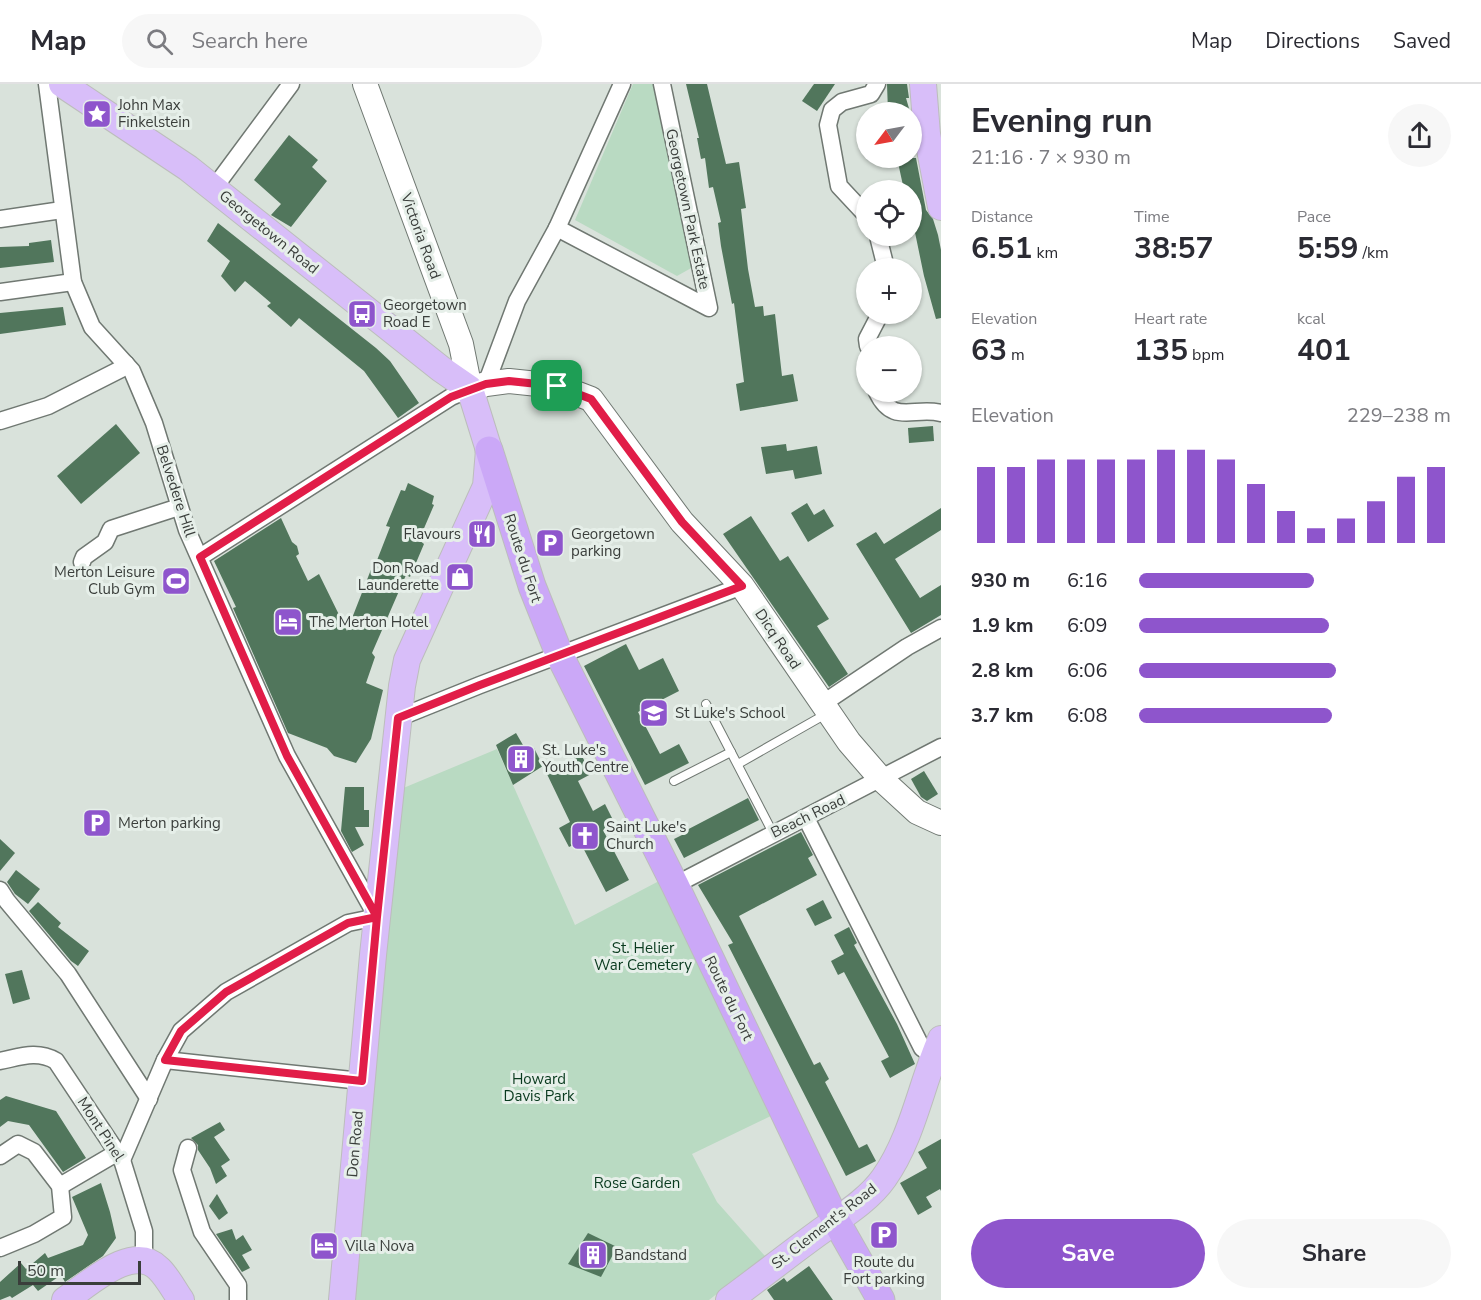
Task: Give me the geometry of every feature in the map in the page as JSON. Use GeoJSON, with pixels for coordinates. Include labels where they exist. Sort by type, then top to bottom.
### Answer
{"type":"FeatureCollection","features":[{"type":"Feature","properties":{"kind":"highway","name":"Route du Fort"},"geometry":{"type":"LineString","coordinates":[[489,450],[532,586],[560,656],[675,885],[836,1221],[881,1300]]}},
{"type":"Feature","properties":{"kind":"main road","name":"Georgetown Road"},"geometry":{"type":"LineString","coordinates":[[62,84],[214,188],[441,369],[478,387]]}},
{"type":"Feature","properties":{"kind":"main road","name":"Victoria Road"},"geometry":{"type":"LineString","coordinates":[[365,84],[478,387]]}},
{"type":"Feature","properties":{"kind":"main road"},"geometry":{"type":"LineString","coordinates":[[923,84],[927,134],[941,207]]}},
{"type":"Feature","properties":{"kind":"main road","name":"Dicq Road"},"geometry":{"type":"LineString","coordinates":[[478,387],[509,381],[557,386],[591,399],[682,522],[742,586],[825,708],[881,779],[917,812],[941,824]]}},
{"type":"Feature","properties":{"kind":"main road","name":"Route du Fort"},"geometry":{"type":"LineString","coordinates":[[478,387],[489,450]]}},
{"type":"Feature","properties":{"kind":"main road"},"geometry":{"type":"LineString","coordinates":[[377,917],[398,718],[407,660],[486,486],[489,450]]}},
{"type":"Feature","properties":{"kind":"main road","name":"Don Road"},"geometry":{"type":"LineString","coordinates":[[342,1300],[377,917]]}},
{"type":"Feature","properties":{"kind":"main road","name":"St. Clement's Road"},"geometry":{"type":"LineString","coordinates":[[729,1300],[836,1221],[883,1180],[895,1161],[938,1052]]}},
{"type":"Feature","properties":{"kind":"main road"},"geometry":{"type":"LineString","coordinates":[[65,1300],[108,1270],[131,1259],[144,1259],[159,1268],[181,1300]]}},
{"type":"Feature","properties":{"kind":"street","name":"Belvedere Hill"},"geometry":{"type":"LineString","coordinates":[[47,84],[73,282],[92,327],[132,371],[154,423],[179,507],[287,756],[377,917]]}},
{"type":"Feature","properties":{"kind":"street"},"geometry":{"type":"LineString","coordinates":[[214,188],[291,84]]}},
{"type":"Feature","properties":{"kind":"street"},"geometry":{"type":"LineString","coordinates":[[200,557],[451,397],[478,387],[517,301],[557,228],[622,84]]}},
{"type":"Feature","properties":{"kind":"street","name":"Georgetown Park Estate"},"geometry":{"type":"LineString","coordinates":[[557,228],[709,308],[662,84]]}},
{"type":"Feature","properties":{"kind":"street"},"geometry":{"type":"LineString","coordinates":[[856,204],[839,186],[828,125],[832,110],[842,102],[871,93],[877,84]]}},
{"type":"Feature","properties":{"kind":"street"},"geometry":{"type":"LineString","coordinates":[[0,219],[62,210]]}},
{"type":"Feature","properties":{"kind":"street"},"geometry":{"type":"LineString","coordinates":[[0,292],[73,282]]}},
{"type":"Feature","properties":{"kind":"street"},"geometry":{"type":"LineString","coordinates":[[0,421],[48,406],[121,369],[126,364]]}},
{"type":"Feature","properties":{"kind":"street"},"geometry":{"type":"LineString","coordinates":[[884,402],[888,408],[901,414],[941,413]]}},
{"type":"Feature","properties":{"kind":"street"},"geometry":{"type":"LineString","coordinates":[[81,562],[84,557],[105,542],[111,529],[179,507]]}},
{"type":"Feature","properties":{"kind":"street"},"geometry":{"type":"LineString","coordinates":[[398,718],[742,586]]}},
{"type":"Feature","properties":{"kind":"street"},"geometry":{"type":"LineString","coordinates":[[825,708],[907,647],[941,628]]}},
{"type":"Feature","properties":{"kind":"street","name":"Beach Road"},"geometry":{"type":"LineString","coordinates":[[675,885],[941,747]]}},
{"type":"Feature","properties":{"kind":"street"},"geometry":{"type":"LineString","coordinates":[[806,818],[922,1048],[938,1052]]}},
{"type":"Feature","properties":{"kind":"street"},"geometry":{"type":"LineString","coordinates":[[0,890],[7,902],[68,974],[149,1098]]}},
{"type":"Feature","properties":{"kind":"street"},"geometry":{"type":"LineString","coordinates":[[60,1186],[120,1156],[181,1031],[226,992],[348,923],[377,917]]}},
{"type":"Feature","properties":{"kind":"street","name":"Mont Pinel"},"geometry":{"type":"LineString","coordinates":[[0,1061],[28,1054],[45,1055],[56,1061],[120,1156],[144,1232],[144,1259]]}},
{"type":"Feature","properties":{"kind":"street"},"geometry":{"type":"LineString","coordinates":[[165,1060],[362,1081]]}},
{"type":"Feature","properties":{"kind":"street"},"geometry":{"type":"LineString","coordinates":[[0,1156],[18,1144],[34,1152],[60,1186],[63,1217],[34,1234],[0,1248]]}},
{"type":"Feature","properties":{"kind":"street"},"geometry":{"type":"LineString","coordinates":[[188,1148],[182,1170],[198,1221],[202,1232],[238,1285],[238,1300]]}},
{"type":"Feature","properties":{"kind":"lane"},"geometry":{"type":"LineString","coordinates":[[706,705],[773,833]]}},
{"type":"Feature","properties":{"kind":"lane"},"geometry":{"type":"LineString","coordinates":[[738,765],[825,708]]}},
{"type":"Feature","properties":{"kind":"lane"},"geometry":{"type":"LineString","coordinates":[[674,782],[731,752]]}},
{"type":"Feature","properties":{"kind":"green space"},"geometry":{"type":"Polygon","coordinates":[[[633,84],[656,84],[693,267],[677,276],[575,220],[633,84]]]}},
{"type":"Feature","properties":{"kind":"green space","name":"Howard Davis Park"},"geometry":{"type":"Polygon","coordinates":[[[497,749],[575,925],[661,880],[773,1115],[692,1154],[717,1202],[765,1256],[709,1300],[351,1300],[401,789],[497,749]]]}},
{"type":"Feature","properties":{"kind":"building"},"geometry":{"type":"Polygon","coordinates":[[[686,84],[707,84],[726,164],[739,162],[746,208],[741,209],[755,307],[763,306],[764,316],[775,314],[782,376],[793,374],[798,401],[740,411],[736,384],[744,382],[734,303],[732,304],[721,246],[718,223],[721,222],[713,187],[709,188],[705,158],[701,159],[697,138],[699,138],[686,84]]]}},
{"type":"Feature","properties":{"kind":"building"},"geometry":{"type":"Polygon","coordinates":[[[814,84],[835,84],[817,111],[802,101],[814,84]]]}},
{"type":"Feature","properties":{"kind":"building"},"geometry":{"type":"Polygon","coordinates":[[[887,84],[907,84],[909,98],[906,98],[907,102],[888,102],[887,84]]]}},
{"type":"Feature","properties":{"kind":"building"},"geometry":{"type":"Polygon","coordinates":[[[289,135],[318,160],[312,167],[327,181],[291,227],[271,215],[281,204],[254,180],[289,135]]]}},
{"type":"Feature","properties":{"kind":"building"},"geometry":{"type":"Polygon","coordinates":[[[899,168],[918,168],[920,180],[902,180],[899,168]]]}},
{"type":"Feature","properties":{"kind":"building"},"geometry":{"type":"Polygon","coordinates":[[[922,189],[926,210],[933,219],[941,250],[941,318],[936,319],[918,246],[922,246],[922,189]]]}},
{"type":"Feature","properties":{"kind":"building"},"geometry":{"type":"Polygon","coordinates":[[[218,223],[376,348],[390,361],[419,403],[398,418],[364,371],[299,318],[291,327],[267,306],[271,303],[245,281],[235,292],[221,276],[230,261],[207,241],[218,223]]]}},
{"type":"Feature","properties":{"kind":"building"},"geometry":{"type":"Polygon","coordinates":[[[51,240],[54,262],[0,268],[0,247],[29,246],[29,243],[51,240]]]}},
{"type":"Feature","properties":{"kind":"building"},"geometry":{"type":"Polygon","coordinates":[[[63,307],[66,325],[0,334],[0,313],[63,307]]]}},
{"type":"Feature","properties":{"kind":"building"},"geometry":{"type":"Polygon","coordinates":[[[116,424],[140,453],[81,504],[57,476],[116,424]]]}},
{"type":"Feature","properties":{"kind":"building"},"geometry":{"type":"Polygon","coordinates":[[[933,426],[934,441],[909,443],[908,428],[933,426]]]}},
{"type":"Feature","properties":{"kind":"building"},"geometry":{"type":"Polygon","coordinates":[[[786,444],[787,451],[817,446],[822,474],[795,479],[793,470],[766,474],[761,447],[786,444]]]}},
{"type":"Feature","properties":{"kind":"building","name":"The Merton Hotel"},"geometry":{"type":"Polygon","coordinates":[[[408,483],[434,496],[432,504],[434,505],[419,540],[424,544],[410,577],[406,575],[372,653],[375,657],[366,683],[383,690],[371,739],[356,763],[334,756],[327,748],[288,733],[233,608],[236,607],[214,561],[281,518],[292,542],[297,546],[299,554],[296,556],[308,581],[319,574],[347,631],[390,527],[386,526],[401,490],[405,491],[408,483]]]}},
{"type":"Feature","properties":{"kind":"building"},"geometry":{"type":"Polygon","coordinates":[[[807,503],[814,515],[824,509],[834,526],[808,542],[791,513],[807,503]]]}},
{"type":"Feature","properties":{"kind":"building"},"geometry":{"type":"Polygon","coordinates":[[[941,508],[941,530],[895,559],[920,598],[941,585],[941,615],[911,633],[856,544],[876,532],[884,544],[941,508]]]}},
{"type":"Feature","properties":{"kind":"building"},"geometry":{"type":"Polygon","coordinates":[[[751,516],[780,561],[788,556],[829,619],[817,626],[848,674],[829,687],[723,534],[751,516]]]}},
{"type":"Feature","properties":{"kind":"building"},"geometry":{"type":"Polygon","coordinates":[[[626,644],[639,670],[663,658],[679,691],[638,712],[660,754],[679,744],[689,763],[645,785],[584,666],[626,644]]]}},
{"type":"Feature","properties":{"kind":"building","name":"St. Luke's Youth Centre"},"geometry":{"type":"Polygon","coordinates":[[[516,733],[527,752],[534,748],[543,766],[513,785],[496,745],[516,733]]]}},
{"type":"Feature","properties":{"kind":"building","name":"Saint Luke's Church"},"geometry":{"type":"Polygon","coordinates":[[[581,754],[591,774],[578,781],[593,811],[605,804],[615,824],[603,830],[629,880],[606,892],[580,842],[569,847],[559,828],[570,822],[546,772],[581,754]]]}},
{"type":"Feature","properties":{"kind":"building"},"geometry":{"type":"Polygon","coordinates":[[[924,771],[938,794],[927,801],[921,797],[911,779],[924,771]]]}},
{"type":"Feature","properties":{"kind":"building"},"geometry":{"type":"Polygon","coordinates":[[[345,787],[364,787],[364,810],[369,810],[369,827],[355,827],[364,845],[352,852],[341,831],[345,787]]]}},
{"type":"Feature","properties":{"kind":"building"},"geometry":{"type":"Polygon","coordinates":[[[748,798],[759,820],[684,858],[674,839],[682,835],[681,833],[748,798]]]}},
{"type":"Feature","properties":{"kind":"building"},"geometry":{"type":"Polygon","coordinates":[[[801,832],[813,855],[808,858],[817,875],[739,916],[814,1065],[820,1062],[829,1079],[825,1082],[859,1148],[867,1144],[876,1161],[846,1176],[728,945],[733,943],[698,885],[801,832]]]}},
{"type":"Feature","properties":{"kind":"building"},"geometry":{"type":"Polygon","coordinates":[[[0,839],[15,853],[0,871],[0,839]]]}},
{"type":"Feature","properties":{"kind":"building"},"geometry":{"type":"Polygon","coordinates":[[[16,870],[40,889],[28,904],[15,894],[7,882],[16,870]]]}},
{"type":"Feature","properties":{"kind":"building"},"geometry":{"type":"Polygon","coordinates":[[[823,900],[832,918],[815,926],[806,909],[823,900]]]}},
{"type":"Feature","properties":{"kind":"building"},"geometry":{"type":"Polygon","coordinates":[[[38,902],[61,923],[58,927],[89,951],[78,966],[71,961],[29,911],[38,902]]]}},
{"type":"Feature","properties":{"kind":"building"},"geometry":{"type":"Polygon","coordinates":[[[849,927],[857,943],[854,945],[897,1024],[915,1064],[890,1078],[881,1061],[889,1057],[844,972],[838,975],[831,961],[844,954],[834,935],[849,927]]]}},
{"type":"Feature","properties":{"kind":"building"},"geometry":{"type":"Polygon","coordinates":[[[22,970],[30,999],[13,1004],[5,974],[22,970]]]}},
{"type":"Feature","properties":{"kind":"building"},"geometry":{"type":"Polygon","coordinates":[[[6,1096],[56,1111],[86,1158],[63,1172],[29,1125],[8,1121],[0,1127],[0,1100],[6,1096]]]}},
{"type":"Feature","properties":{"kind":"building"},"geometry":{"type":"Polygon","coordinates":[[[220,1122],[225,1130],[214,1137],[230,1160],[221,1166],[227,1176],[216,1184],[210,1168],[198,1150],[198,1145],[191,1138],[220,1122]]]}},
{"type":"Feature","properties":{"kind":"building"},"geometry":{"type":"Polygon","coordinates":[[[941,1139],[941,1191],[940,1189],[926,1197],[932,1207],[918,1215],[900,1183],[927,1168],[918,1152],[941,1139]]]}},
{"type":"Feature","properties":{"kind":"building"},"geometry":{"type":"Polygon","coordinates":[[[101,1183],[116,1238],[103,1256],[65,1282],[61,1275],[38,1291],[33,1285],[12,1298],[10,1296],[0,1300],[0,1282],[21,1263],[26,1269],[45,1253],[48,1258],[83,1245],[88,1235],[72,1197],[101,1183]]]}},
{"type":"Feature","properties":{"kind":"building"},"geometry":{"type":"Polygon","coordinates":[[[217,1194],[228,1213],[219,1220],[209,1206],[217,1194]]]}},
{"type":"Feature","properties":{"kind":"building"},"geometry":{"type":"Polygon","coordinates":[[[232,1229],[236,1240],[243,1235],[252,1250],[242,1255],[250,1268],[242,1272],[216,1234],[232,1229]]]}},
{"type":"Feature","properties":{"kind":"building","name":"Bandstand"},"geometry":{"type":"Polygon","coordinates":[[[588,1233],[617,1247],[601,1277],[568,1264],[588,1233]]]}},
{"type":"Feature","properties":{"kind":"building"},"geometry":{"type":"Polygon","coordinates":[[[809,1266],[833,1300],[774,1300],[767,1290],[784,1278],[787,1282],[809,1266]]]}},
{"type":"Feature","properties":{"kind":"place","name":"John Max Finkelstein"},"geometry":{"type":"Point","coordinates":[97,114]}},
{"type":"Feature","properties":{"kind":"place","name":"Georgetown Road E"},"geometry":{"type":"Point","coordinates":[362,314]}},
{"type":"Feature","properties":{"kind":"place","name":"Flavours"},"geometry":{"type":"Point","coordinates":[482,534]}},
{"type":"Feature","properties":{"kind":"place","name":"Georgetown parking"},"geometry":{"type":"Point","coordinates":[550,543]}},
{"type":"Feature","properties":{"kind":"place","name":"Don Road Launderette"},"geometry":{"type":"Point","coordinates":[460,577]}},
{"type":"Feature","properties":{"kind":"place","name":"Merton Leisure Club Gym"},"geometry":{"type":"Point","coordinates":[176,581]}},
{"type":"Feature","properties":{"kind":"place","name":"The Merton Hotel"},"geometry":{"type":"Point","coordinates":[288,622]}},
{"type":"Feature","properties":{"kind":"place","name":"St Luke's School"},"geometry":{"type":"Point","coordinates":[654,713]}},
{"type":"Feature","properties":{"kind":"place","name":"St. Luke's Youth Centre"},"geometry":{"type":"Point","coordinates":[521,759]}},
{"type":"Feature","properties":{"kind":"place","name":"Merton parking"},"geometry":{"type":"Point","coordinates":[97,823]}},
{"type":"Feature","properties":{"kind":"place","name":"Saint Luke's Church"},"geometry":{"type":"Point","coordinates":[585,836]}},
{"type":"Feature","properties":{"kind":"place","name":"Route du Fort parking"},"geometry":{"type":"Point","coordinates":[884,1235]}},
{"type":"Feature","properties":{"kind":"place","name":"Villa Nova"},"geometry":{"type":"Point","coordinates":[324,1246]}},
{"type":"Feature","properties":{"kind":"place","name":"Bandstand"},"geometry":{"type":"Point","coordinates":[593,1255]}},
{"type":"Feature","properties":{"kind":"route"},"geometry":{"type":"LineString","coordinates":[[557,386],[509,381],[486,384],[451,397],[200,557],[287,756],[377,917],[362,1081],[165,1060],[181,1031],[226,992],[348,923],[377,917],[398,718],[742,586],[682,522],[591,399],[557,386]]}},
{"type":"Feature","properties":{"kind":"park label","name":"St. Helier War Cemetery"},"geometry":{"type":"Point","coordinates":[643,956]}},
{"type":"Feature","properties":{"kind":"park label","name":"Rose Garden"},"geometry":{"type":"Point","coordinates":[637,1183]}}]}
